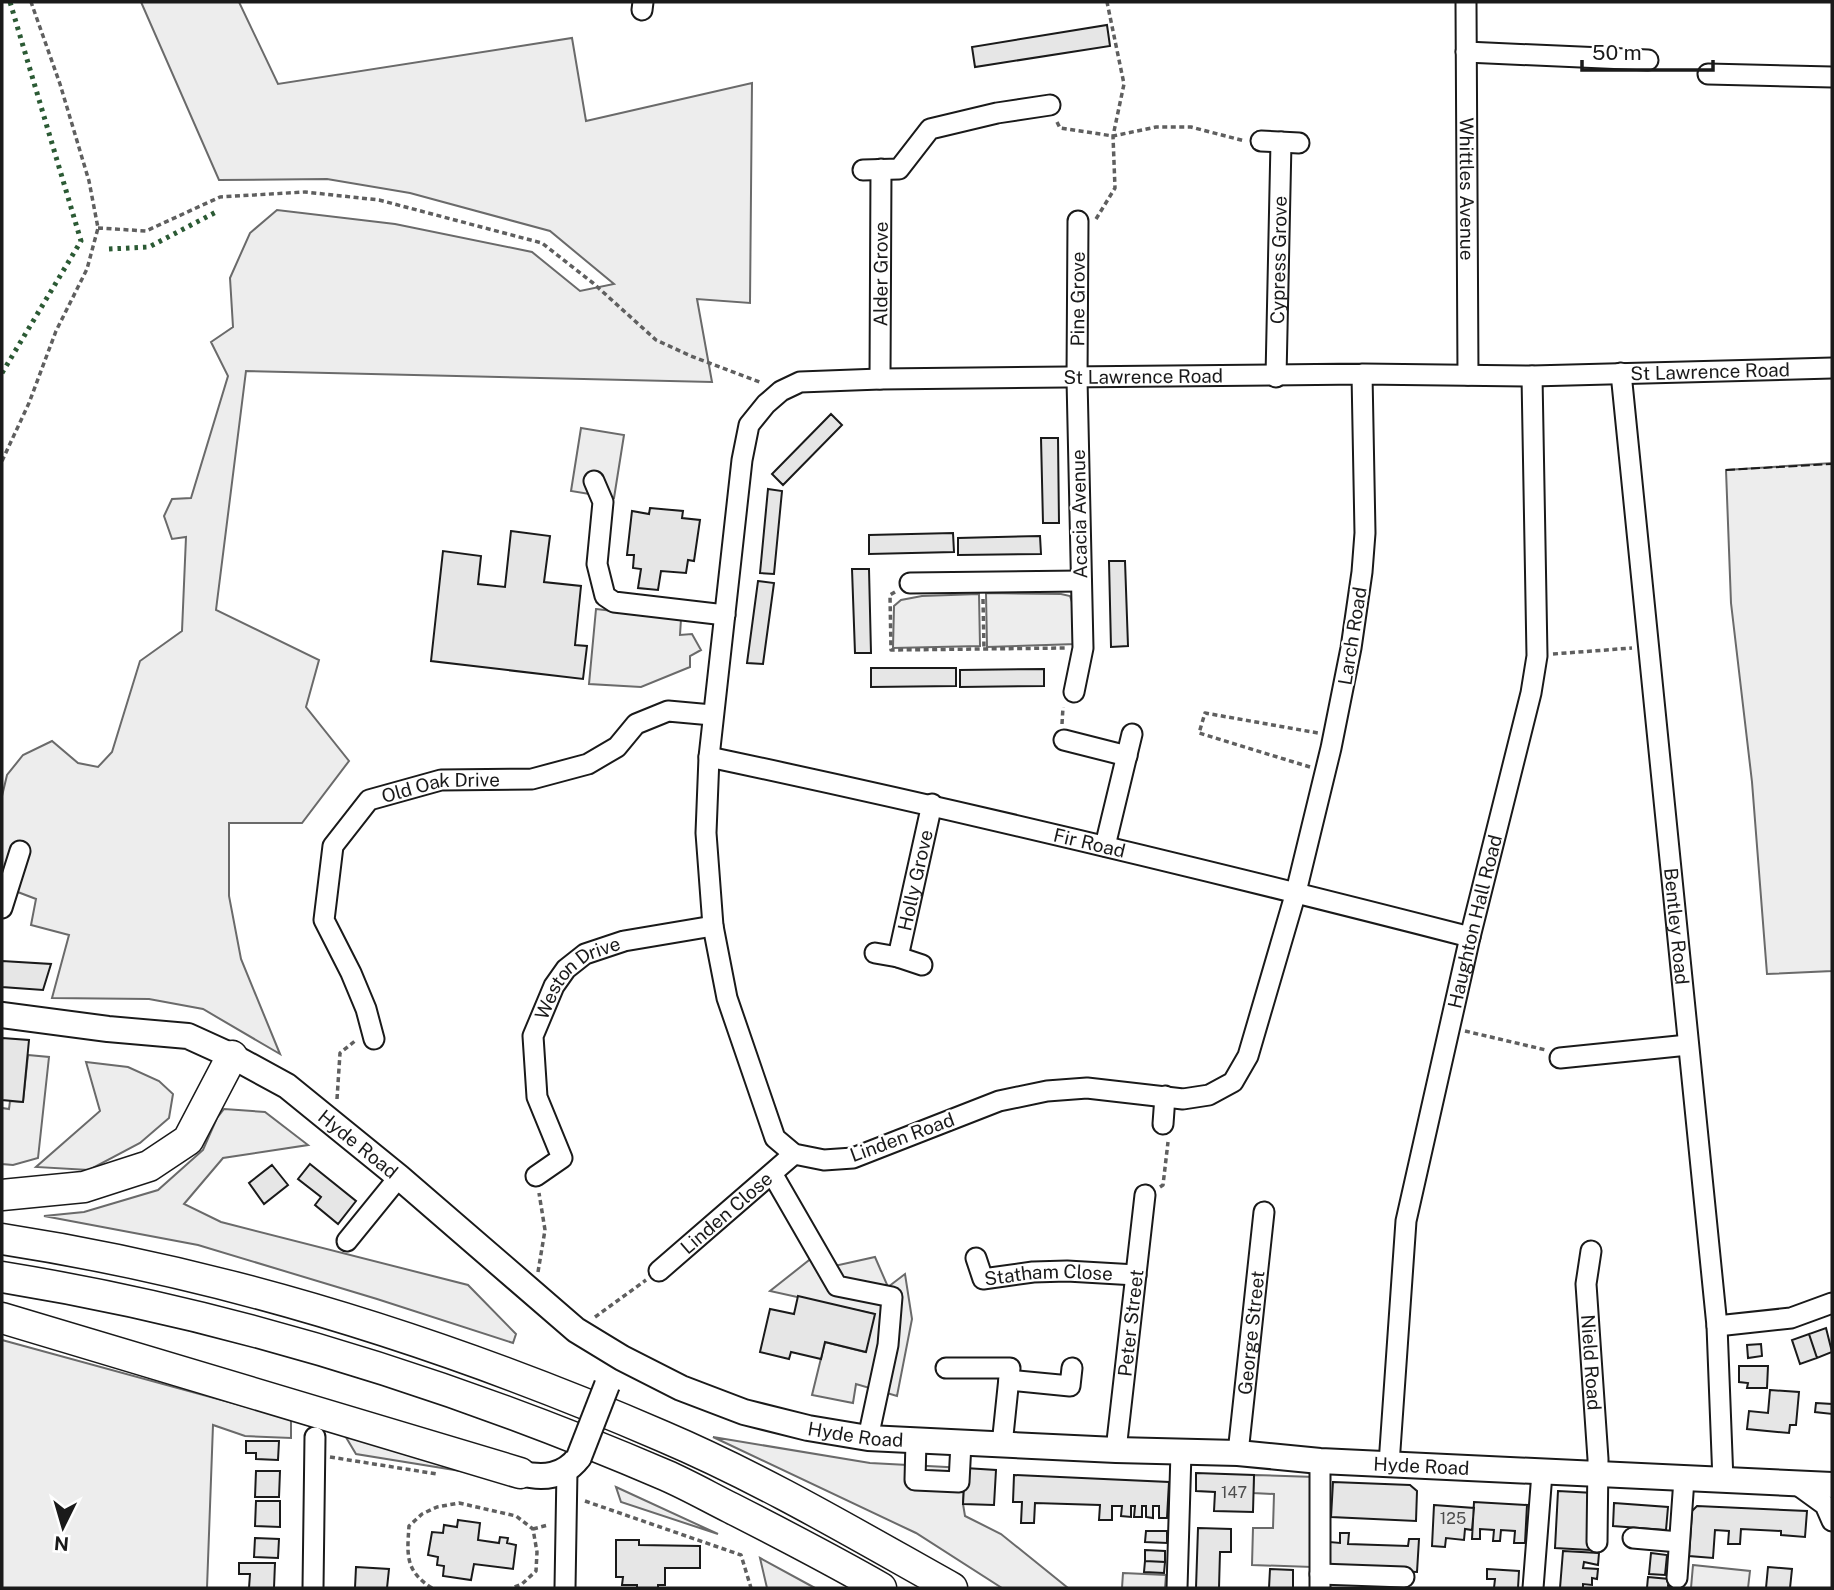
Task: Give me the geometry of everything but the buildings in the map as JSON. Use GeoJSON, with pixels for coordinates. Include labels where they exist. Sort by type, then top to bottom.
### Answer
{"type":"FeatureCollection","features":[{"type":"Feature","properties":{"kind":"highway"},"geometry":{"type":"LineString","coordinates":[[2,1195],[85,1188],[149,1166],[188,1140],[232,1056]]}},
{"type":"Feature","properties":{"kind":"highway"},"geometry":{"type":"LineString","coordinates":[[2,1239],[166,1270],[346,1319],[491,1368],[664,1437],[809,1507],[952,1588]]}},
{"type":"Feature","properties":{"kind":"highway"},"geometry":{"type":"LineString","coordinates":[[2,1277],[189,1315],[335,1354],[490,1405],[667,1476],[816,1551],[881,1588]]}},
{"type":"Feature","properties":{"kind":"highway"},"geometry":{"type":"LineString","coordinates":[[2,1318],[520,1473]]}},
{"type":"Feature","properties":{"kind":"main road","name":"Hyde Road"},"geometry":{"type":"LineString","coordinates":[[2,1015],[188,1036],[232,1056],[287,1086],[399,1177],[576,1330],[622,1358],[681,1388],[744,1412],[868,1438],[1238,1453],[1320,1461],[1542,1473],[1832,1485]]}},
{"type":"Feature","properties":{"kind":"main road"},"geometry":{"type":"LineString","coordinates":[[520,1473],[545,1477],[573,1464],[607,1385],[622,1358]]}},
{"type":"Feature","properties":{"kind":"street","name":"Whittles Avenue"},"geometry":{"type":"LineString","coordinates":[[1466,2],[1468,375]]}},
{"type":"Feature","properties":{"kind":"street"},"geometry":{"type":"LineString","coordinates":[[1466,52],[1648,60]]}},
{"type":"Feature","properties":{"kind":"street"},"geometry":{"type":"LineString","coordinates":[[1708,74],[1832,77]]}},
{"type":"Feature","properties":{"kind":"street","name":"Alder Grove"},"geometry":{"type":"LineString","coordinates":[[880,380],[881,169],[930,129],[997,113],[1050,106]]}},
{"type":"Feature","properties":{"kind":"street","name":"Cypress Grove"},"geometry":{"type":"LineString","coordinates":[[1276,377],[1280,142]]}},
{"type":"Feature","properties":{"kind":"street","name":"Pine Grove"},"geometry":{"type":"LineString","coordinates":[[1077,379],[1078,221]]}},
{"type":"Feature","properties":{"kind":"street","name":"St Lawrence Road"},"geometry":{"type":"LineString","coordinates":[[781,391],[800,382],[880,380],[1363,374],[1532,376],[1832,368]]}},
{"type":"Feature","properties":{"kind":"street","name":"Bentley Road"},"geometry":{"type":"LineString","coordinates":[[1621,373],[1717,1326],[1723,1481]]}},
{"type":"Feature","properties":{"kind":"street","name":"Larch Road"},"geometry":{"type":"LineString","coordinates":[[1296,892],[1333,736],[1351,648],[1362,572],[1365,533],[1363,374]]}},
{"type":"Feature","properties":{"kind":"street","name":"Haughton Hall Road"},"geometry":{"type":"LineString","coordinates":[[1389,1464],[1406,1221],[1470,937],[1531,694],[1536,656],[1532,376]]}},
{"type":"Feature","properties":{"kind":"street","name":"Acacia Avenue"},"geometry":{"type":"LineString","coordinates":[[1074,692],[1083,648],[1077,379]]}},
{"type":"Feature","properties":{"kind":"street"},"geometry":{"type":"LineString","coordinates":[[781,391],[766,404],[750,425],[742,460],[709,757],[706,833],[713,926],[727,998],[775,1138],[794,1154]]}},
{"type":"Feature","properties":{"kind":"street"},"geometry":{"type":"LineString","coordinates":[[594,481],[603,502],[597,565],[605,596],[614,602],[725,615]]}},
{"type":"Feature","properties":{"kind":"street"},"geometry":{"type":"LineString","coordinates":[[910,583],[1081,582]]}},
{"type":"Feature","properties":{"kind":"street","name":"Old Oak Drive"},"geometry":{"type":"LineString","coordinates":[[374,1039],[366,1009],[351,973],[324,920],[333,846],[369,800],[441,780],[532,779],[588,764],[617,747],[636,724],[668,711],[714,707]]}},
{"type":"Feature","properties":{"kind":"street"},"geometry":{"type":"LineString","coordinates":[[1105,846],[1132,734]]}},
{"type":"Feature","properties":{"kind":"street"},"geometry":{"type":"LineString","coordinates":[[1063,740],[1126,756]]}},
{"type":"Feature","properties":{"kind":"street","name":"Fir Road"},"geometry":{"type":"LineString","coordinates":[[709,757],[932,804],[1470,937]]}},
{"type":"Feature","properties":{"kind":"street","name":"Holly Grove"},"geometry":{"type":"LineString","coordinates":[[898,957],[932,804]]}},
{"type":"Feature","properties":{"kind":"street"},"geometry":{"type":"LineString","coordinates":[[2,908],[20,851]]}},
{"type":"Feature","properties":{"kind":"street","name":"Linden Road"},"geometry":{"type":"LineString","coordinates":[[794,1154],[824,1160],[853,1158],[999,1101],[1047,1091],[1087,1088],[1183,1099],[1209,1095],[1233,1082],[1248,1056],[1296,892]]}},
{"type":"Feature","properties":{"kind":"street","name":"Weston Drive"},"geometry":{"type":"LineString","coordinates":[[536,1176],[562,1158],[537,1097],[533,1036],[554,986],[566,969],[585,954],[624,941],[713,926]]}},
{"type":"Feature","properties":{"kind":"street","name":"Holly Grove"},"geometry":{"type":"LineString","coordinates":[[875,953],[922,965]]}},
{"type":"Feature","properties":{"kind":"street"},"geometry":{"type":"LineString","coordinates":[[1560,1058],[1688,1045]]}},
{"type":"Feature","properties":{"kind":"street"},"geometry":{"type":"LineString","coordinates":[[1163,1124],[1165,1096]]}},
{"type":"Feature","properties":{"kind":"street","name":"Linden Close"},"geometry":{"type":"LineString","coordinates":[[659,1271],[773,1175],[794,1154]]}},
{"type":"Feature","properties":{"kind":"street"},"geometry":{"type":"LineString","coordinates":[[773,1175],[837,1286],[892,1297],[888,1345],[868,1438]]}},
{"type":"Feature","properties":{"kind":"street"},"geometry":{"type":"LineString","coordinates":[[347,1241],[399,1177]]}},
{"type":"Feature","properties":{"kind":"street","name":"Peter Street"},"geometry":{"type":"LineString","coordinates":[[1116,1450],[1145,1195]]}},
{"type":"Feature","properties":{"kind":"street","name":"George Street"},"geometry":{"type":"LineString","coordinates":[[1238,1453],[1264,1212]]}},
{"type":"Feature","properties":{"kind":"street","name":"Nield Road"},"geometry":{"type":"LineString","coordinates":[[1591,1251],[1586,1284],[1598,1459],[1597,1542]]}},
{"type":"Feature","properties":{"kind":"street","name":"Statham Close"},"geometry":{"type":"LineString","coordinates":[[976,1258],[982,1279],[1033,1272],[1067,1271],[1136,1275]]}},
{"type":"Feature","properties":{"kind":"street"},"geometry":{"type":"LineString","coordinates":[[1717,1326],[1791,1318],[1832,1303]]}},
{"type":"Feature","properties":{"kind":"street"},"geometry":{"type":"LineString","coordinates":[[946,1368],[1009,1374],[1070,1386],[1072,1368]]}},
{"type":"Feature","properties":{"kind":"street"},"geometry":{"type":"LineString","coordinates":[[1002,1445],[1009,1374]]}},
{"type":"Feature","properties":{"kind":"street"},"geometry":{"type":"LineString","coordinates":[[916,1441],[915,1480],[960,1482],[961,1443]]}},
{"type":"Feature","properties":{"kind":"street"},"geometry":{"type":"LineString","coordinates":[[313,1588],[315,1446]]}},
{"type":"Feature","properties":{"kind":"street"},"geometry":{"type":"LineString","coordinates":[[1177,1588],[1181,1452]]}},
{"type":"Feature","properties":{"kind":"street"},"geometry":{"type":"LineString","coordinates":[[1320,1461],[1320,1581],[1405,1577]]}},
{"type":"Feature","properties":{"kind":"street"},"geometry":{"type":"LineString","coordinates":[[565,1588],[573,1464]]}},
{"type":"Feature","properties":{"kind":"street"},"geometry":{"type":"LineString","coordinates":[[1533,1588],[1542,1473]]}},
{"type":"Feature","properties":{"kind":"street"},"geometry":{"type":"LineString","coordinates":[[1677,1578],[1684,1479]]}},
{"type":"Feature","properties":{"kind":"street"},"geometry":{"type":"LineString","coordinates":[[1796,1484],[1825,1505],[1832,1521]]}},
{"type":"Feature","properties":{"kind":"street"},"geometry":{"type":"LineString","coordinates":[[1633,1538],[1679,1542]]}},
{"type":"Feature","properties":{"kind":"path"},"geometry":{"type":"LineString","coordinates":[[2,461],[29,403],[56,331],[87,269],[98,228],[85,169],[32,2]]}},
{"type":"Feature","properties":{"kind":"path"},"geometry":{"type":"LineString","coordinates":[[1078,221],[1098,219],[1115,188],[1113,136],[1124,84],[1107,2]]}},
{"type":"Feature","properties":{"kind":"path"},"geometry":{"type":"LineString","coordinates":[[1050,106],[1060,128],[1113,136],[1156,127],[1191,127],[1249,142],[1280,142]]}},
{"type":"Feature","properties":{"kind":"path"},"geometry":{"type":"LineString","coordinates":[[98,228],[146,231],[219,197],[304,192],[379,200],[542,243],[593,283],[656,340],[781,391]]}},
{"type":"Feature","properties":{"kind":"path"},"geometry":{"type":"LineString","coordinates":[[983,582],[984,649]]}},
{"type":"Feature","properties":{"kind":"path"},"geometry":{"type":"LineString","coordinates":[[910,583],[890,595],[891,650],[1083,648]]}},
{"type":"Feature","properties":{"kind":"path"},"geometry":{"type":"LineString","coordinates":[[1536,656],[1648,646]]}},
{"type":"Feature","properties":{"kind":"path"},"geometry":{"type":"LineString","coordinates":[[1063,740],[1063,699],[1074,692]]}},
{"type":"Feature","properties":{"kind":"path"},"geometry":{"type":"LineString","coordinates":[[1325,772],[1199,733],[1205,713],[1333,736]]}},
{"type":"Feature","properties":{"kind":"path"},"geometry":{"type":"LineString","coordinates":[[1449,1027],[1544,1050],[1560,1058]]}},
{"type":"Feature","properties":{"kind":"path"},"geometry":{"type":"LineString","coordinates":[[336,1126],[340,1053]]}},
{"type":"Feature","properties":{"kind":"path"},"geometry":{"type":"LineString","coordinates":[[1145,1195],[1163,1185],[1168,1133],[1163,1124]]}},
{"type":"Feature","properties":{"kind":"path"},"geometry":{"type":"LineString","coordinates":[[534,1295],[545,1230],[536,1176]]}},
{"type":"Feature","properties":{"kind":"path"},"geometry":{"type":"LineString","coordinates":[[576,1330],[659,1271]]}},
{"type":"Feature","properties":{"kind":"path"},"geometry":{"type":"LineString","coordinates":[[315,1446],[446,1476]]}},
{"type":"Feature","properties":{"kind":"path"},"geometry":{"type":"LineString","coordinates":[[585,1501],[741,1555],[751,1588]]}},
{"type":"Feature","properties":{"kind":"path"},"geometry":{"type":"LineString","coordinates":[[432,1588],[415,1574],[407,1557],[409,1526],[422,1514],[437,1507],[459,1503],[516,1516],[533,1529],[537,1552],[536,1571],[522,1584],[512,1588]]}},
{"type":"Feature","properties":{"kind":"shaded area"},"geometry":{"type":"Polygon","coordinates":[[[141,2],[239,2],[278,84],[572,38],[586,121],[752,83],[750,303],[697,299],[712,382],[246,371],[216,610],[319,660],[306,707],[349,761],[302,823],[229,823],[229,896],[241,959],[280,1054],[203,1009],[149,999],[52,998],[69,935],[31,925],[36,899],[2,886],[2,796],[7,775],[23,755],[52,741],[78,763],[98,767],[112,752],[140,661],[182,631],[186,537],[172,539],[164,516],[172,499],[191,498],[228,376],[211,342],[233,327],[230,278],[250,233],[277,210],[395,224],[532,252],[580,291],[614,284],[550,231],[410,193],[327,179],[219,180],[141,2]]]}},
{"type":"Feature","properties":{"kind":"shaded area"},"geometry":{"type":"Polygon","coordinates":[[[581,428],[624,435],[614,498],[571,491],[581,428]]]}},
{"type":"Feature","properties":{"kind":"shaded area"},"geometry":{"type":"Polygon","coordinates":[[[1832,463],[1832,971],[1767,974],[1752,782],[1731,603],[1726,470],[1832,463]]]}},
{"type":"Feature","properties":{"kind":"shaded area"},"geometry":{"type":"Polygon","coordinates":[[[986,593],[1070,596],[1076,644],[987,647],[986,593]]]}},
{"type":"Feature","properties":{"kind":"shaded area"},"geometry":{"type":"Polygon","coordinates":[[[979,594],[980,646],[893,648],[894,606],[901,600],[922,596],[979,594]]]}},
{"type":"Feature","properties":{"kind":"shaded area"},"geometry":{"type":"Polygon","coordinates":[[[596,609],[681,619],[680,635],[692,634],[701,650],[690,656],[690,667],[641,687],[589,684],[596,609]]]}},
{"type":"Feature","properties":{"kind":"shaded area"},"geometry":{"type":"Polygon","coordinates":[[[28,1055],[49,1057],[38,1158],[13,1165],[2,1164],[2,1108],[9,1109],[10,1101],[23,1102],[28,1055]]]}},
{"type":"Feature","properties":{"kind":"shaded area"},"geometry":{"type":"Polygon","coordinates":[[[86,1062],[128,1067],[159,1081],[173,1094],[169,1118],[140,1143],[89,1170],[36,1167],[100,1111],[86,1062]]]}},
{"type":"Feature","properties":{"kind":"shaded area"},"geometry":{"type":"Polygon","coordinates":[[[224,1109],[265,1112],[308,1145],[223,1158],[184,1204],[221,1222],[468,1285],[516,1334],[513,1343],[198,1245],[44,1216],[84,1212],[158,1190],[203,1150],[217,1118],[224,1109]]]}},
{"type":"Feature","properties":{"kind":"shaded area"},"geometry":{"type":"Polygon","coordinates":[[[813,1257],[830,1267],[875,1257],[888,1287],[905,1274],[912,1319],[897,1396],[856,1384],[853,1403],[812,1395],[825,1342],[865,1352],[874,1314],[770,1291],[813,1257]]]}},
{"type":"Feature","properties":{"kind":"shaded area"},"geometry":{"type":"Polygon","coordinates":[[[2,1340],[291,1419],[291,1438],[245,1436],[213,1425],[207,1588],[2,1588],[2,1340]]]}},
{"type":"Feature","properties":{"kind":"shaded area"},"geometry":{"type":"Polygon","coordinates":[[[344,1434],[479,1474],[356,1454],[344,1434]]]}},
{"type":"Feature","properties":{"kind":"shaded area"},"geometry":{"type":"Polygon","coordinates":[[[713,1437],[870,1463],[965,1468],[965,1516],[1001,1534],[1068,1588],[1002,1588],[916,1533],[713,1437]]]}},
{"type":"Feature","properties":{"kind":"shaded area"},"geometry":{"type":"Polygon","coordinates":[[[1254,1475],[1315,1477],[1312,1567],[1252,1565],[1253,1528],[1273,1528],[1274,1494],[1253,1493],[1254,1475]]]}},
{"type":"Feature","properties":{"kind":"shaded area"},"geometry":{"type":"Polygon","coordinates":[[[616,1487],[718,1534],[621,1502],[616,1487]]]}},
{"type":"Feature","properties":{"kind":"shaded area"},"geometry":{"type":"Polygon","coordinates":[[[760,1558],[815,1588],[767,1588],[760,1558]]]}},
{"type":"Feature","properties":{"kind":"shaded area"},"geometry":{"type":"Polygon","coordinates":[[[1693,1565],[1750,1571],[1748,1588],[1691,1588],[1693,1565]]]}},
{"type":"Feature","properties":{"kind":"shaded area"},"geometry":{"type":"Polygon","coordinates":[[[1123,1573],[1166,1575],[1165,1588],[1122,1588],[1123,1573]]]}},
{"type":"Feature","properties":{"kind":"hedge"},"geometry":{"type":"LineString","coordinates":[[2,373],[81,241],[10,2]]}},
{"type":"Feature","properties":{"kind":"hedge"},"geometry":{"type":"LineString","coordinates":[[109,249],[149,247],[218,211]]}},
{"type":"Feature","properties":{"kind":"fence"},"geometry":{"type":"LineString","coordinates":[[1726,470],[1832,464]]}}]}
